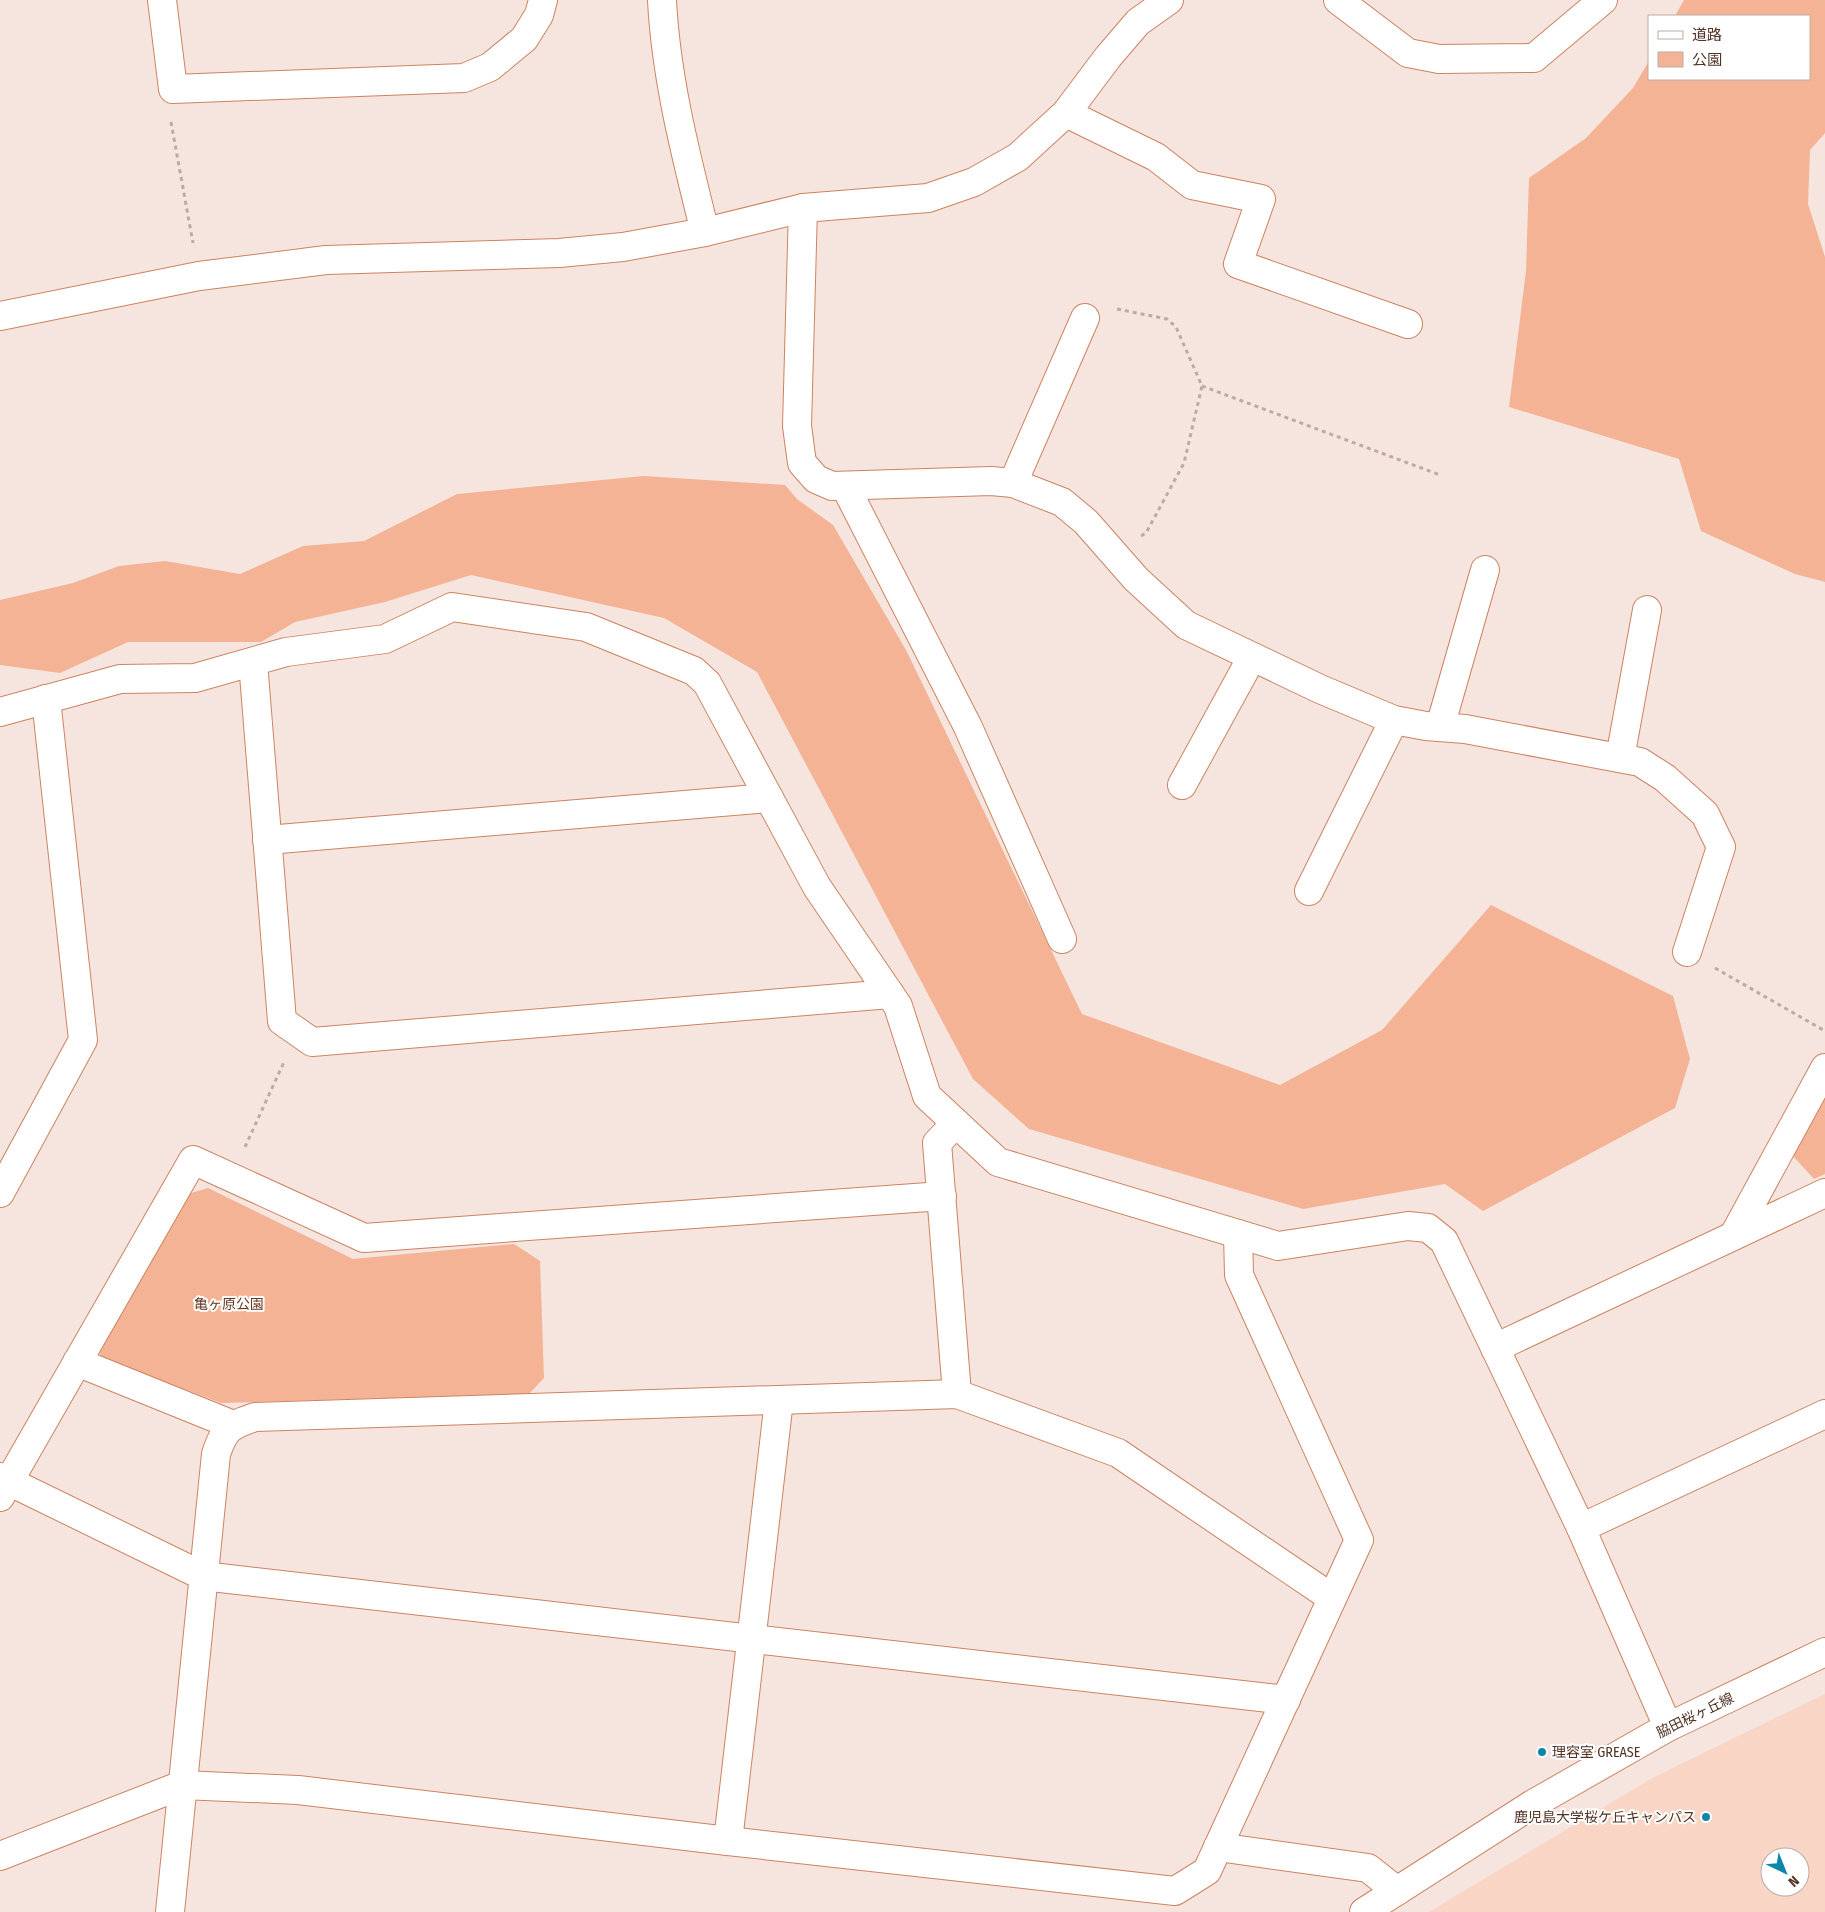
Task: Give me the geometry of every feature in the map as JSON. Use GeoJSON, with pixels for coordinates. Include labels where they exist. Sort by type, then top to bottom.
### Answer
{"type":"FeatureCollection","features":[{"type":"Feature","properties":{"kind":"street"},"geometry":{"type":"LineString","coordinates":[[162,0],[173,89],[464,78],[490,67],[524,39],[539,15],[543,0]]}},
{"type":"Feature","properties":{"kind":"street"},"geometry":{"type":"LineString","coordinates":[[662,0],[663,26],[671,80],[705,232]]}},
{"type":"Feature","properties":{"kind":"street"},"geometry":{"type":"LineString","coordinates":[[0,316],[199,276],[326,260],[558,253],[624,247],[705,232],[803,208],[928,198],[974,182],[1018,157],[1066,113],[1108,57],[1138,22],[1169,0]]}},
{"type":"Feature","properties":{"kind":"street"},"geometry":{"type":"LineString","coordinates":[[1338,0],[1408,53],[1439,59],[1534,58],[1603,0]]}},
{"type":"Feature","properties":{"kind":"street"},"geometry":{"type":"LineString","coordinates":[[1066,113],[1156,157],[1192,185],[1262,199],[1238,264],[1408,324]]}},
{"type":"Feature","properties":{"kind":"street"},"geometry":{"type":"LineString","coordinates":[[803,208],[797,426],[802,463],[816,479],[832,486],[992,481],[1013,483],[1062,502],[1086,522],[1136,579],[1186,625],[1320,689],[1394,720],[1426,726],[1465,728],[1640,762],[1665,778],[1705,814],[1721,847],[1687,952]]}},
{"type":"Feature","properties":{"kind":"street"},"geometry":{"type":"LineString","coordinates":[[1013,483],[1085,318]]}},
{"type":"Feature","properties":{"kind":"street"},"geometry":{"type":"LineString","coordinates":[[846,486],[968,727],[1062,939]]}},
{"type":"Feature","properties":{"kind":"street"},"geometry":{"type":"LineString","coordinates":[[1440,727],[1485,570]]}},
{"type":"Feature","properties":{"kind":"street"},"geometry":{"type":"LineString","coordinates":[[0,712],[120,678],[195,678],[286,652],[385,639],[452,607],[586,627],[694,671],[707,683],[818,887],[898,1006],[927,1096],[998,1162],[1278,1246],[1408,1226],[1428,1228],[1444,1241],[1581,1528],[1668,1728]]}},
{"type":"Feature","properties":{"kind":"street"},"geometry":{"type":"LineString","coordinates":[[1620,758],[1647,610]]}},
{"type":"Feature","properties":{"kind":"street"},"geometry":{"type":"LineString","coordinates":[[1182,785],[1252,657]]}},
{"type":"Feature","properties":{"kind":"street"},"geometry":{"type":"LineString","coordinates":[[253,662],[282,1021],[312,1042],[890,994]]}},
{"type":"Feature","properties":{"kind":"street"},"geometry":{"type":"LineString","coordinates":[[0,1193],[83,1040],[46,699]]}},
{"type":"Feature","properties":{"kind":"street"},"geometry":{"type":"LineString","coordinates":[[1309,890],[1394,720]]}},
{"type":"Feature","properties":{"kind":"street"},"geometry":{"type":"LineString","coordinates":[[267,840],[769,798]]}},
{"type":"Feature","properties":{"kind":"street"},"geometry":{"type":"LineString","coordinates":[[1734,1235],[1825,1068]]}},
{"type":"Feature","properties":{"kind":"street"},"geometry":{"type":"LineString","coordinates":[[956,1123],[937,1143],[957,1394]]}},
{"type":"Feature","properties":{"kind":"street"},"geometry":{"type":"LineString","coordinates":[[942,1196],[364,1238],[193,1160],[77,1362],[3,1485],[203,1576],[1286,1700]]}},
{"type":"Feature","properties":{"kind":"street"},"geometry":{"type":"LineString","coordinates":[[1495,1348],[1825,1193]]}},
{"type":"Feature","properties":{"kind":"street"},"geometry":{"type":"LineString","coordinates":[[0,1856],[182,1785],[298,1790],[1175,1891],[1207,1871],[1359,1540],[1239,1275],[1238,1234]]}},
{"type":"Feature","properties":{"kind":"street"},"geometry":{"type":"LineString","coordinates":[[77,1362],[234,1425]]}},
{"type":"Feature","properties":{"kind":"street"},"geometry":{"type":"LineString","coordinates":[[170,1912],[216,1454],[222,1435],[234,1425],[255,1417],[957,1394],[1118,1453],[1332,1598]]}},
{"type":"Feature","properties":{"kind":"street"},"geometry":{"type":"LineString","coordinates":[[728,1841],[779,1400]]}},
{"type":"Feature","properties":{"kind":"street"},"geometry":{"type":"LineString","coordinates":[[1581,1528],[1825,1414]]}},
{"type":"Feature","properties":{"kind":"street","name":"脇田桜ヶ丘線"},"geometry":{"type":"LineString","coordinates":[[1364,1912],[1533,1804],[1668,1728],[1825,1652]]}},
{"type":"Feature","properties":{"kind":"street"},"geometry":{"type":"LineString","coordinates":[[1218,1847],[1368,1868],[1397,1891]]}},
{"type":"Feature","properties":{"kind":"path"},"geometry":{"type":"LineString","coordinates":[[173,89],[170,116],[199,276]]}},
{"type":"Feature","properties":{"kind":"path"},"geometry":{"type":"LineString","coordinates":[[1085,318],[1098,305],[1167,319],[1176,327],[1202,386],[1184,463],[1146,533],[1114,552]]}},
{"type":"Feature","properties":{"kind":"path"},"geometry":{"type":"LineString","coordinates":[[1202,386],[1440,475]]}},
{"type":"Feature","properties":{"kind":"path"},"geometry":{"type":"LineString","coordinates":[[1687,952],[1825,1031]]}},
{"type":"Feature","properties":{"kind":"path"},"geometry":{"type":"LineString","coordinates":[[232,1177],[297,1032]]}},
{"type":"Feature","properties":{"kind":"shaded area","name":"鹿児島大学桜ケ丘キャンパス"},"geometry":{"type":"Polygon","coordinates":[[[1825,1694],[1825,1912],[1429,1912],[1654,1777],[1825,1694]]]}},
{"type":"Feature","properties":{"kind":"green space"},"geometry":{"type":"Polygon","coordinates":[[[1684,0],[1825,0],[1825,133],[1810,150],[1808,204],[1825,257],[1825,582],[1795,574],[1701,531],[1679,459],[1509,407],[1526,271],[1529,178],[1586,138],[1633,88],[1648,63],[1648,80],[1810,80],[1810,15],[1676,15],[1684,0]]]}},
{"type":"Feature","properties":{"kind":"green space"},"geometry":{"type":"Polygon","coordinates":[[[644,476],[785,485],[797,499],[833,525],[906,650],[1082,1014],[1280,1085],[1382,1030],[1491,905],[1673,996],[1690,1059],[1675,1108],[1483,1211],[1445,1184],[1303,1209],[1029,1129],[973,1079],[757,672],[664,618],[471,575],[385,602],[295,622],[261,642],[128,642],[60,673],[0,665],[0,600],[73,583],[119,566],[165,561],[240,574],[303,546],[364,541],[457,494],[644,476]]]}},
{"type":"Feature","properties":{"kind":"green space"},"geometry":{"type":"Polygon","coordinates":[[[1825,1096],[1825,1174],[1814,1179],[1792,1155],[1825,1096]]]}},
{"type":"Feature","properties":{"kind":"green space","name":"亀ヶ原公園"},"geometry":{"type":"Polygon","coordinates":[[[208,1188],[353,1259],[514,1244],[540,1261],[544,1378],[529,1394],[221,1403],[101,1358],[98,1343],[181,1196],[208,1188]]]}},
{"type":"Feature","properties":{"kind":"place","name":"理容室 GREASE"},"geometry":{"type":"Point","coordinates":[1542,1752]}},
{"type":"Feature","properties":{"kind":"place","name":"鹿児島大学桜ケ丘キャンパス"},"geometry":{"type":"Point","coordinates":[1706,1817]}}]}
